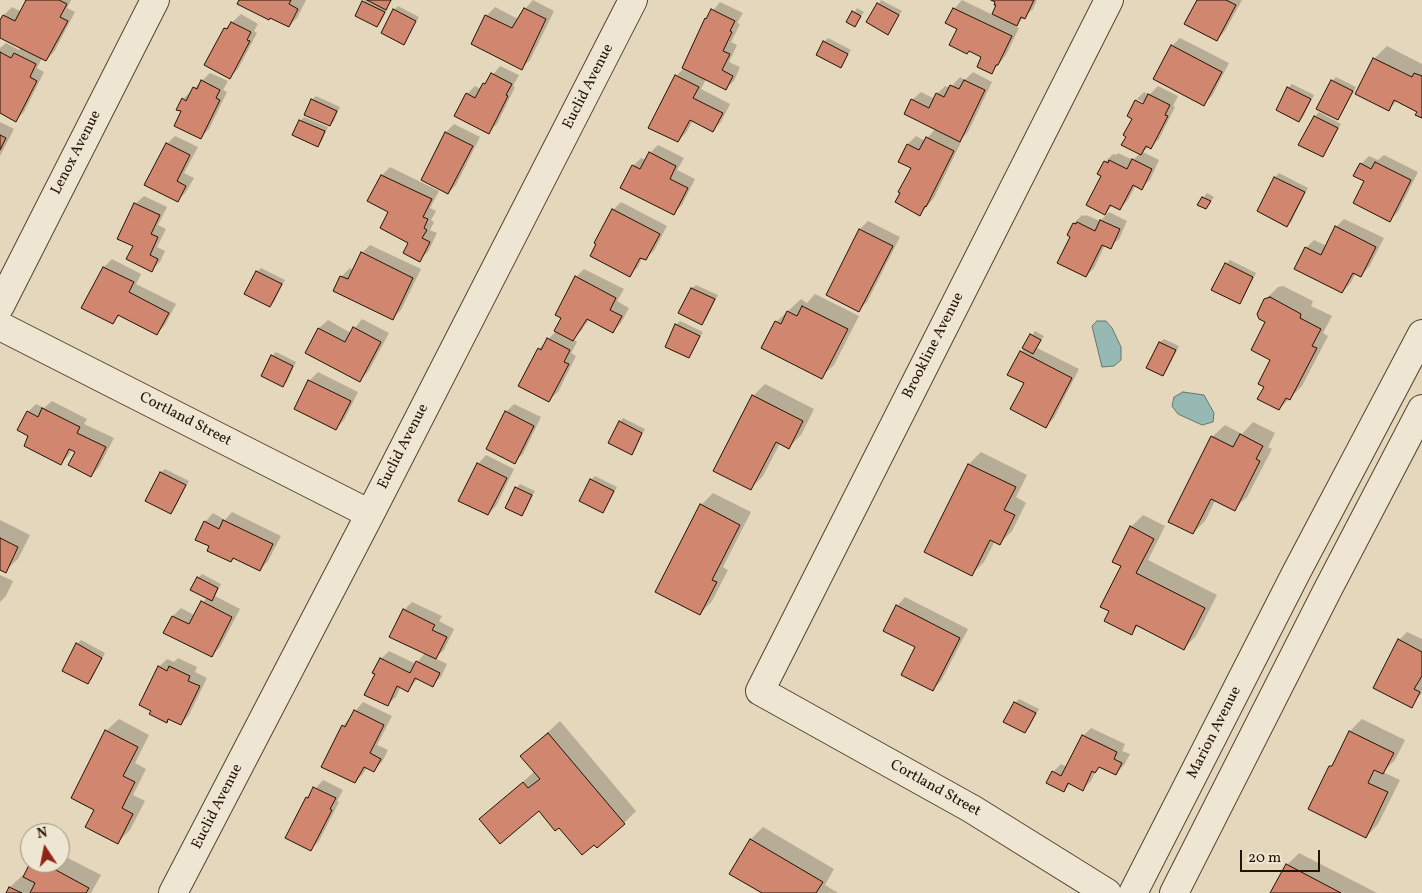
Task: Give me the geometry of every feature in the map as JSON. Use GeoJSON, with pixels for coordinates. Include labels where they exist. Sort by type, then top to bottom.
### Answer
{"type":"FeatureCollection","features":[{"type":"Feature","properties":{"kind":"street","name":"Lenox Avenue"},"geometry":{"type":"LineString","coordinates":[[0,306],[154,0]]}},
{"type":"Feature","properties":{"kind":"street","name":"Euclid Avenue"},"geometry":{"type":"LineString","coordinates":[[173,893],[370,514],[633,0]]}},
{"type":"Feature","properties":{"kind":"street","name":"Brookline Avenue"},"geometry":{"type":"LineString","coordinates":[[760,691],[1109,0]]}},
{"type":"Feature","properties":{"kind":"street","name":"Cortland Street"},"geometry":{"type":"LineString","coordinates":[[0,326],[370,514]]}},
{"type":"Feature","properties":{"kind":"street","name":"Marion Avenue"},"geometry":{"type":"LineString","coordinates":[[1133,893],[1296,573],[1422,334]]}},
{"type":"Feature","properties":{"kind":"street"},"geometry":{"type":"LineString","coordinates":[[1174,893],[1327,591],[1422,409]]}},
{"type":"Feature","properties":{"kind":"street"},"geometry":{"type":"LineString","coordinates":[[1296,573],[1327,591]]}},
{"type":"Feature","properties":{"kind":"street","name":"Cortland Street"},"geometry":{"type":"LineString","coordinates":[[760,691],[972,809],[1107,893]]}},
{"type":"Feature","properties":{"kind":"water"},"geometry":{"type":"Polygon","coordinates":[[[1097,321],[1106,321],[1112,328],[1121,347],[1121,360],[1114,366],[1102,367],[1092,326],[1097,321]]]}},
{"type":"Feature","properties":{"kind":"water"},"geometry":{"type":"Polygon","coordinates":[[[1183,392],[1204,395],[1214,413],[1213,422],[1202,425],[1178,414],[1172,406],[1174,397],[1183,392]]]}},
{"type":"Feature","properties":{"kind":"building"},"geometry":{"type":"Polygon","coordinates":[[[26,0],[59,0],[67,4],[60,17],[68,21],[46,61],[0,38],[0,20],[3,15],[15,21],[26,0]]]}},
{"type":"Feature","properties":{"kind":"building"},"geometry":{"type":"Polygon","coordinates":[[[239,0],[291,0],[289,4],[298,9],[289,27],[270,18],[269,20],[237,4],[239,0]]]}},
{"type":"Feature","properties":{"kind":"building"},"geometry":{"type":"Polygon","coordinates":[[[367,0],[391,0],[386,10],[367,0]]]}},
{"type":"Feature","properties":{"kind":"building"},"geometry":{"type":"Polygon","coordinates":[[[991,0],[1034,0],[1025,19],[1021,17],[1017,26],[992,14],[996,5],[991,0]]]}},
{"type":"Feature","properties":{"kind":"building"},"geometry":{"type":"Polygon","coordinates":[[[1197,0],[1226,0],[1236,5],[1217,41],[1184,24],[1197,0]]]}},
{"type":"Feature","properties":{"kind":"building"},"geometry":{"type":"Polygon","coordinates":[[[362,1],[385,12],[377,27],[355,16],[362,1]]]}},
{"type":"Feature","properties":{"kind":"building"},"geometry":{"type":"Polygon","coordinates":[[[877,3],[899,15],[888,35],[866,22],[877,3]]]}},
{"type":"Feature","properties":{"kind":"building"},"geometry":{"type":"Polygon","coordinates":[[[524,8],[546,19],[522,70],[471,44],[485,15],[512,28],[524,8]]]}},
{"type":"Feature","properties":{"kind":"building"},"geometry":{"type":"Polygon","coordinates":[[[953,8],[1012,36],[992,74],[977,67],[981,57],[969,51],[967,54],[949,45],[957,29],[945,23],[953,8]]]}},
{"type":"Feature","properties":{"kind":"building"},"geometry":{"type":"Polygon","coordinates":[[[393,9],[416,21],[404,45],[381,33],[393,9]]]}},
{"type":"Feature","properties":{"kind":"building"},"geometry":{"type":"Polygon","coordinates":[[[711,9],[735,21],[723,51],[730,54],[722,70],[733,76],[726,90],[682,68],[711,9]]]}},
{"type":"Feature","properties":{"kind":"building"},"geometry":{"type":"Polygon","coordinates":[[[852,11],[861,16],[855,27],[846,22],[852,11]]]}},
{"type":"Feature","properties":{"kind":"building"},"geometry":{"type":"Polygon","coordinates":[[[231,22],[251,32],[247,40],[250,41],[230,79],[204,65],[224,28],[227,29],[231,22]]]}},
{"type":"Feature","properties":{"kind":"building"},"geometry":{"type":"Polygon","coordinates":[[[823,41],[848,54],[841,68],[816,55],[823,41]]]}},
{"type":"Feature","properties":{"kind":"building"},"geometry":{"type":"Polygon","coordinates":[[[1171,45],[1222,72],[1204,106],[1153,79],[1171,45]]]}},
{"type":"Feature","properties":{"kind":"building"},"geometry":{"type":"Polygon","coordinates":[[[0,52],[11,58],[14,53],[36,64],[30,77],[37,81],[16,122],[0,113],[0,52]]]}},
{"type":"Feature","properties":{"kind":"building"},"geometry":{"type":"Polygon","coordinates":[[[1373,58],[1412,77],[1414,73],[1422,76],[1422,118],[1415,115],[1417,112],[1394,100],[1389,111],[1355,94],[1373,58]]]}},
{"type":"Feature","properties":{"kind":"building"},"geometry":{"type":"Polygon","coordinates":[[[491,73],[512,84],[489,134],[454,116],[466,93],[475,98],[491,73]]]}},
{"type":"Feature","properties":{"kind":"building"},"geometry":{"type":"Polygon","coordinates":[[[675,75],[699,87],[693,98],[723,113],[713,132],[690,120],[678,142],[648,128],[675,75]]]}},
{"type":"Feature","properties":{"kind":"building"},"geometry":{"type":"Polygon","coordinates":[[[201,80],[220,90],[216,98],[220,100],[201,139],[174,126],[181,111],[176,110],[182,98],[186,101],[193,87],[197,89],[201,80]]]}},
{"type":"Feature","properties":{"kind":"building"},"geometry":{"type":"Polygon","coordinates":[[[964,80],[985,90],[960,142],[904,114],[911,99],[929,108],[936,93],[944,97],[950,85],[959,89],[964,80]]]}},
{"type":"Feature","properties":{"kind":"building"},"geometry":{"type":"Polygon","coordinates":[[[1331,80],[1353,91],[1338,120],[1316,109],[1331,80]]]}},
{"type":"Feature","properties":{"kind":"building"},"geometry":{"type":"Polygon","coordinates":[[[1287,87],[1311,99],[1299,122],[1276,110],[1287,87]]]}},
{"type":"Feature","properties":{"kind":"building"},"geometry":{"type":"Polygon","coordinates":[[[1148,94],[1170,105],[1165,115],[1168,116],[1151,149],[1146,146],[1141,155],[1121,145],[1126,137],[1123,135],[1132,119],[1127,116],[1135,100],[1143,104],[1148,94]]]}},
{"type":"Feature","properties":{"kind":"building"},"geometry":{"type":"Polygon","coordinates":[[[311,99],[337,111],[330,126],[304,115],[311,99]]]}},
{"type":"Feature","properties":{"kind":"building"},"geometry":{"type":"Polygon","coordinates":[[[1314,116],[1338,128],[1323,157],[1298,145],[1314,116]]]}},
{"type":"Feature","properties":{"kind":"building"},"geometry":{"type":"Polygon","coordinates":[[[299,120],[325,131],[318,147],[292,135],[299,120]]]}},
{"type":"Feature","properties":{"kind":"building"},"geometry":{"type":"Polygon","coordinates":[[[445,132],[473,146],[448,194],[421,180],[445,132]]]}},
{"type":"Feature","properties":{"kind":"building"},"geometry":{"type":"Polygon","coordinates":[[[0,135],[6,138],[0,150],[0,135]]]}},
{"type":"Feature","properties":{"kind":"building"},"geometry":{"type":"Polygon","coordinates":[[[926,137],[954,151],[920,216],[895,202],[900,193],[898,192],[911,168],[898,162],[907,144],[919,150],[926,137]]]}},
{"type":"Feature","properties":{"kind":"building"},"geometry":{"type":"Polygon","coordinates":[[[166,143],[190,155],[177,181],[186,186],[178,202],[144,185],[166,143]]]}},
{"type":"Feature","properties":{"kind":"building"},"geometry":{"type":"Polygon","coordinates":[[[649,152],[676,166],[670,179],[688,188],[674,215],[620,188],[632,165],[640,169],[649,152]]]}},
{"type":"Feature","properties":{"kind":"building"},"geometry":{"type":"Polygon","coordinates":[[[1132,159],[1152,169],[1142,190],[1133,185],[1120,210],[1110,205],[1105,215],[1086,205],[1101,176],[1097,174],[1104,161],[1108,163],[1109,160],[1127,169],[1132,159]]]}},
{"type":"Feature","properties":{"kind":"building"},"geometry":{"type":"Polygon","coordinates":[[[1375,162],[1411,180],[1390,222],[1353,203],[1364,181],[1353,176],[1360,163],[1371,169],[1375,162]]]}},
{"type":"Feature","properties":{"kind":"building"},"geometry":{"type":"Polygon","coordinates":[[[381,175],[432,199],[423,217],[428,219],[424,228],[427,230],[422,238],[430,242],[420,262],[403,253],[408,243],[380,228],[388,212],[367,201],[381,175]]]}},
{"type":"Feature","properties":{"kind":"building"},"geometry":{"type":"Polygon","coordinates":[[[1274,177],[1305,192],[1287,227],[1257,211],[1274,177]]]}},
{"type":"Feature","properties":{"kind":"building"},"geometry":{"type":"Polygon","coordinates":[[[1202,197],[1211,201],[1206,209],[1197,205],[1202,197]]]}},
{"type":"Feature","properties":{"kind":"building"},"geometry":{"type":"Polygon","coordinates":[[[134,203],[160,215],[151,234],[158,237],[150,255],[158,259],[152,272],[126,259],[133,246],[117,239],[134,203]]]}},
{"type":"Feature","properties":{"kind":"building"},"geometry":{"type":"Polygon","coordinates":[[[612,209],[660,234],[646,260],[640,258],[630,277],[590,256],[596,244],[594,243],[612,209]]]}},
{"type":"Feature","properties":{"kind":"building"},"geometry":{"type":"Polygon","coordinates":[[[1100,220],[1120,229],[1111,249],[1102,245],[1086,277],[1057,263],[1070,237],[1067,235],[1073,223],[1076,224],[1077,222],[1095,231],[1100,220]]]}},
{"type":"Feature","properties":{"kind":"building"},"geometry":{"type":"Polygon","coordinates":[[[1335,226],[1376,247],[1361,277],[1353,273],[1342,293],[1294,269],[1305,247],[1321,255],[1335,226]]]}},
{"type":"Feature","properties":{"kind":"building"},"geometry":{"type":"Polygon","coordinates":[[[859,229],[893,246],[859,312],[826,295],[859,229]]]}},
{"type":"Feature","properties":{"kind":"building"},"geometry":{"type":"Polygon","coordinates":[[[361,252],[413,278],[393,320],[333,291],[340,276],[348,279],[361,252]]]}},
{"type":"Feature","properties":{"kind":"building"},"geometry":{"type":"Polygon","coordinates":[[[1225,263],[1253,277],[1240,304],[1211,290],[1225,263]]]}},
{"type":"Feature","properties":{"kind":"building"},"geometry":{"type":"Polygon","coordinates":[[[103,267],[134,282],[129,292],[169,313],[157,335],[118,315],[113,324],[81,308],[103,267]]]}},
{"type":"Feature","properties":{"kind":"building"},"geometry":{"type":"Polygon","coordinates":[[[256,271],[282,284],[270,307],[244,294],[256,271]]]}},
{"type":"Feature","properties":{"kind":"building"},"geometry":{"type":"Polygon","coordinates":[[[575,276],[616,298],[610,310],[622,316],[613,333],[587,319],[573,341],[554,331],[561,318],[555,315],[575,276]]]}},
{"type":"Feature","properties":{"kind":"building"},"geometry":{"type":"Polygon","coordinates":[[[691,288],[715,299],[702,325],[678,313],[691,288]]]}},
{"type":"Feature","properties":{"kind":"building"},"geometry":{"type":"Polygon","coordinates":[[[1270,297],[1301,314],[1300,318],[1321,329],[1312,346],[1317,348],[1290,400],[1286,398],[1279,410],[1257,399],[1264,387],[1258,384],[1270,360],[1251,350],[1265,322],[1259,319],[1257,314],[1264,299],[1270,297]]]}},
{"type":"Feature","properties":{"kind":"building"},"geometry":{"type":"Polygon","coordinates":[[[802,306],[848,329],[822,379],[761,348],[775,321],[781,324],[787,311],[797,316],[802,306]]]}},
{"type":"Feature","properties":{"kind":"building"},"geometry":{"type":"Polygon","coordinates":[[[675,324],[700,336],[689,358],[665,347],[675,324]]]}},
{"type":"Feature","properties":{"kind":"building"},"geometry":{"type":"Polygon","coordinates":[[[353,327],[381,342],[360,382],[305,353],[318,328],[345,342],[353,327]]]}},
{"type":"Feature","properties":{"kind":"building"},"geometry":{"type":"Polygon","coordinates":[[[1030,334],[1041,340],[1033,354],[1022,348],[1030,334]]]}},
{"type":"Feature","properties":{"kind":"building"},"geometry":{"type":"Polygon","coordinates":[[[547,338],[570,350],[564,362],[569,364],[549,402],[518,386],[538,348],[541,350],[547,338]]]}},
{"type":"Feature","properties":{"kind":"building"},"geometry":{"type":"Polygon","coordinates":[[[1159,342],[1176,350],[1163,376],[1146,368],[1159,342]]]}},
{"type":"Feature","properties":{"kind":"building"},"geometry":{"type":"Polygon","coordinates":[[[1020,351],[1072,378],[1046,428],[1010,409],[1024,383],[1007,375],[1020,351]]]}},
{"type":"Feature","properties":{"kind":"building"},"geometry":{"type":"Polygon","coordinates":[[[271,355],[293,366],[283,387],[261,376],[271,355]]]}},
{"type":"Feature","properties":{"kind":"building"},"geometry":{"type":"Polygon","coordinates":[[[308,380],[351,401],[336,430],[294,409],[308,380]]]}},
{"type":"Feature","properties":{"kind":"building"},"geometry":{"type":"Polygon","coordinates":[[[752,395],[803,421],[789,449],[776,442],[751,490],[713,471],[752,395]]]}},
{"type":"Feature","properties":{"kind":"building"},"geometry":{"type":"Polygon","coordinates":[[[42,408],[80,427],[77,433],[106,447],[91,477],[68,465],[75,452],[69,449],[61,465],[24,446],[28,436],[17,430],[27,411],[38,417],[42,408]]]}},
{"type":"Feature","properties":{"kind":"building"},"geometry":{"type":"Polygon","coordinates":[[[505,411],[534,426],[515,464],[486,449],[505,411]]]}},
{"type":"Feature","properties":{"kind":"building"},"geometry":{"type":"Polygon","coordinates":[[[619,421],[642,433],[632,455],[608,443],[619,421]]]}},
{"type":"Feature","properties":{"kind":"building"},"geometry":{"type":"Polygon","coordinates":[[[1240,434],[1263,446],[1256,459],[1260,461],[1235,511],[1211,499],[1193,534],[1168,522],[1211,436],[1233,447],[1240,434]]]}},
{"type":"Feature","properties":{"kind":"building"},"geometry":{"type":"Polygon","coordinates":[[[477,463],[507,478],[488,515],[458,501],[477,463]]]}},
{"type":"Feature","properties":{"kind":"building"},"geometry":{"type":"Polygon","coordinates":[[[968,464],[1016,487],[1004,510],[1015,515],[1000,545],[990,540],[972,576],[924,552],[968,464]]]}},
{"type":"Feature","properties":{"kind":"building"},"geometry":{"type":"Polygon","coordinates":[[[160,472],[186,485],[171,514],[145,501],[160,472]]]}},
{"type":"Feature","properties":{"kind":"building"},"geometry":{"type":"Polygon","coordinates":[[[590,479],[614,491],[603,513],[579,501],[590,479]]]}},
{"type":"Feature","properties":{"kind":"building"},"geometry":{"type":"Polygon","coordinates":[[[515,487],[532,495],[522,516],[505,508],[515,487]]]}},
{"type":"Feature","properties":{"kind":"building"},"geometry":{"type":"Polygon","coordinates":[[[700,504],[740,525],[712,580],[717,582],[700,615],[655,592],[700,504]]]}},
{"type":"Feature","properties":{"kind":"building"},"geometry":{"type":"Polygon","coordinates":[[[223,520],[273,544],[260,571],[233,558],[231,562],[207,551],[209,546],[195,540],[204,521],[219,529],[223,520]]]}},
{"type":"Feature","properties":{"kind":"building"},"geometry":{"type":"Polygon","coordinates":[[[1130,526],[1154,539],[1136,573],[1205,608],[1184,650],[1136,625],[1132,635],[1104,621],[1109,611],[1100,607],[1121,566],[1112,562],[1130,526]]]}},
{"type":"Feature","properties":{"kind":"building"},"geometry":{"type":"Polygon","coordinates":[[[0,538],[18,547],[6,573],[0,570],[0,538]]]}},
{"type":"Feature","properties":{"kind":"building"},"geometry":{"type":"Polygon","coordinates":[[[197,577],[218,588],[212,601],[190,590],[197,577]]]}},
{"type":"Feature","properties":{"kind":"building"},"geometry":{"type":"Polygon","coordinates":[[[201,601],[232,617],[212,657],[163,633],[172,616],[189,624],[201,601]]]}},
{"type":"Feature","properties":{"kind":"building"},"geometry":{"type":"Polygon","coordinates":[[[896,605],[960,638],[933,691],[901,675],[915,647],[883,631],[896,605]]]}},
{"type":"Feature","properties":{"kind":"building"},"geometry":{"type":"Polygon","coordinates":[[[403,609],[435,625],[432,630],[447,637],[436,659],[389,637],[403,609]]]}},
{"type":"Feature","properties":{"kind":"building"},"geometry":{"type":"Polygon","coordinates":[[[1398,639],[1422,652],[1422,676],[1414,689],[1420,692],[1412,708],[1373,688],[1398,639]]]}},
{"type":"Feature","properties":{"kind":"building"},"geometry":{"type":"Polygon","coordinates":[[[76,643],[102,658],[88,684],[62,671],[76,643]]]}},
{"type":"Feature","properties":{"kind":"building"},"geometry":{"type":"Polygon","coordinates":[[[380,658],[410,673],[416,661],[440,673],[433,687],[415,678],[408,692],[397,686],[388,706],[364,695],[375,674],[372,673],[380,658]]]}},
{"type":"Feature","properties":{"kind":"building"},"geometry":{"type":"Polygon","coordinates":[[[158,666],[167,671],[169,666],[190,676],[188,681],[200,686],[181,725],[168,719],[167,723],[149,714],[151,711],[139,705],[158,666]]]}},
{"type":"Feature","properties":{"kind":"building"},"geometry":{"type":"Polygon","coordinates":[[[1014,702],[1036,713],[1025,733],[1003,722],[1014,702]]]}},
{"type":"Feature","properties":{"kind":"building"},"geometry":{"type":"Polygon","coordinates":[[[354,710],[384,725],[370,753],[381,759],[374,772],[364,767],[355,783],[321,767],[342,725],[345,727],[354,710]]]}},
{"type":"Feature","properties":{"kind":"building"},"geometry":{"type":"Polygon","coordinates":[[[105,730],[138,747],[123,776],[135,782],[122,808],[133,814],[118,844],[85,827],[94,810],[71,798],[105,730]]]}},
{"type":"Feature","properties":{"kind":"building"},"geometry":{"type":"Polygon","coordinates":[[[1349,731],[1394,753],[1383,774],[1374,770],[1368,783],[1388,792],[1366,838],[1308,809],[1349,731]]]}},
{"type":"Feature","properties":{"kind":"building"},"geometry":{"type":"Polygon","coordinates":[[[548,733],[625,824],[597,848],[594,845],[582,855],[559,828],[555,831],[539,811],[500,844],[479,819],[523,782],[528,788],[540,779],[520,756],[548,733]]]}},
{"type":"Feature","properties":{"kind":"building"},"geometry":{"type":"Polygon","coordinates":[[[1082,735],[1117,752],[1114,759],[1122,763],[1116,775],[1099,767],[1095,773],[1092,771],[1083,791],[1068,783],[1064,792],[1046,783],[1052,771],[1061,776],[1082,735]]]}},
{"type":"Feature","properties":{"kind":"building"},"geometry":{"type":"Polygon","coordinates":[[[313,787],[336,798],[330,809],[332,810],[311,851],[285,838],[313,787]]]}},
{"type":"Feature","properties":{"kind":"building"},"geometry":{"type":"Polygon","coordinates":[[[750,839],[823,882],[816,893],[762,893],[729,874],[750,839]]]}},
{"type":"Feature","properties":{"kind":"building"},"geometry":{"type":"Polygon","coordinates":[[[1286,864],[1341,893],[1270,893],[1286,864]]]}},
{"type":"Feature","properties":{"kind":"building"},"geometry":{"type":"Polygon","coordinates":[[[25,873],[61,873],[89,888],[86,893],[30,893],[35,883],[23,877],[25,873]]]}},
{"type":"Feature","properties":{"kind":"building"},"geometry":{"type":"Polygon","coordinates":[[[9,887],[22,893],[6,893],[9,887]]]}}]}
